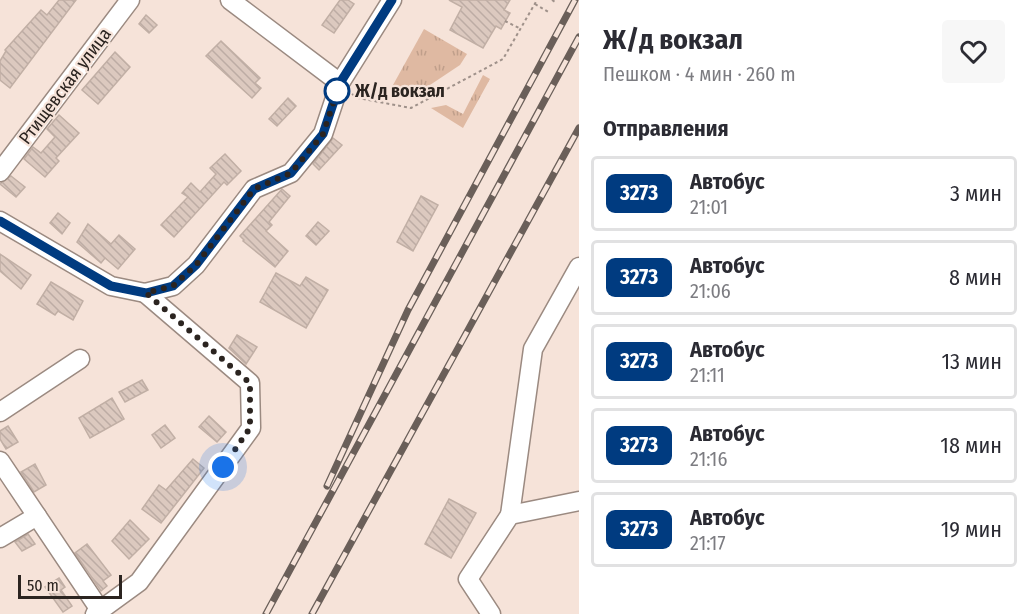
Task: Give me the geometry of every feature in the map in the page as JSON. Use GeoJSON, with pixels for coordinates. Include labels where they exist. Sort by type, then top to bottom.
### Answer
{"type":"FeatureCollection","features":[{"type":"Feature","properties":{"kind":"street","name":"Ртищевская улица"},"geometry":{"type":"LineString","coordinates":[[0,172],[130,0]]}},
{"type":"Feature","properties":{"kind":"street"},"geometry":{"type":"LineString","coordinates":[[230,0],[340,83]]}},
{"type":"Feature","properties":{"kind":"street"},"geometry":{"type":"LineString","coordinates":[[0,221],[111,286],[146,293],[173,286],[196,265],[254,189],[291,173],[323,134],[340,83],[392,0]]}},
{"type":"Feature","properties":{"kind":"street"},"geometry":{"type":"LineString","coordinates":[[491,614],[468,579],[510,515],[533,349],[579,267]]}},
{"type":"Feature","properties":{"kind":"street"},"geometry":{"type":"LineString","coordinates":[[0,461],[97,612],[139,582],[250,428],[250,383],[146,293]]}},
{"type":"Feature","properties":{"kind":"street"},"geometry":{"type":"LineString","coordinates":[[0,412],[80,359]]}},
{"type":"Feature","properties":{"kind":"street"},"geometry":{"type":"LineString","coordinates":[[510,515],[579,501]]}},
{"type":"Feature","properties":{"kind":"street"},"geometry":{"type":"LineString","coordinates":[[0,538],[37,516]]}},
{"type":"Feature","properties":{"kind":"path"},"geometry":{"type":"LineString","coordinates":[[340,83],[358,98],[411,108],[503,59],[536,2],[550,13]]}},
{"type":"Feature","properties":{"kind":"path"},"geometry":{"type":"LineString","coordinates":[[505,21],[520,29]]}},
{"type":"Feature","properties":{"kind":"green space"},"geometry":{"type":"Polygon","coordinates":[[[424,29],[467,54],[460,65],[412,97],[393,85],[424,29]]]}},
{"type":"Feature","properties":{"kind":"green space"},"geometry":{"type":"Polygon","coordinates":[[[483,75],[490,79],[463,128],[431,108],[446,105],[463,114],[483,75]]]}},
{"type":"Feature","properties":{"kind":"building"},"geometry":{"type":"Polygon","coordinates":[[[59,0],[76,0],[10,88],[0,80],[0,61],[5,50],[41,10],[47,15],[59,0]]]}},
{"type":"Feature","properties":{"kind":"building"},"geometry":{"type":"Polygon","coordinates":[[[340,0],[348,0],[354,4],[334,33],[322,25],[340,0]]]}},
{"type":"Feature","properties":{"kind":"building"},"geometry":{"type":"Polygon","coordinates":[[[449,0],[510,0],[504,10],[510,13],[501,29],[496,26],[483,48],[450,30],[462,7],[449,0]]]}},
{"type":"Feature","properties":{"kind":"building"},"geometry":{"type":"Polygon","coordinates":[[[146,15],[157,25],[149,33],[139,24],[146,15]]]}},
{"type":"Feature","properties":{"kind":"building"},"geometry":{"type":"Polygon","coordinates":[[[221,41],[260,78],[255,83],[261,88],[252,98],[206,56],[221,41]]]}},
{"type":"Feature","properties":{"kind":"building"},"geometry":{"type":"Polygon","coordinates":[[[115,52],[130,67],[98,104],[82,90],[115,52]]]}},
{"type":"Feature","properties":{"kind":"building"},"geometry":{"type":"Polygon","coordinates":[[[288,98],[296,106],[277,126],[269,119],[288,98]]]}},
{"type":"Feature","properties":{"kind":"building"},"geometry":{"type":"Polygon","coordinates":[[[59,115],[79,133],[56,158],[59,161],[45,177],[24,159],[33,147],[41,153],[55,137],[47,129],[59,115]]]}},
{"type":"Feature","properties":{"kind":"building"},"geometry":{"type":"Polygon","coordinates":[[[333,138],[342,145],[319,170],[313,164],[333,138]]]}},
{"type":"Feature","properties":{"kind":"building"},"geometry":{"type":"Polygon","coordinates":[[[225,154],[241,171],[227,185],[224,182],[174,237],[161,225],[188,197],[182,193],[191,183],[200,192],[216,174],[210,168],[225,154]]]}},
{"type":"Feature","properties":{"kind":"building"},"geometry":{"type":"Polygon","coordinates":[[[11,176],[25,187],[16,197],[0,184],[11,176]]]}},
{"type":"Feature","properties":{"kind":"building"},"geometry":{"type":"Polygon","coordinates":[[[282,189],[290,196],[269,222],[272,225],[266,231],[288,251],[275,267],[240,236],[282,189]]]}},
{"type":"Feature","properties":{"kind":"building"},"geometry":{"type":"Polygon","coordinates":[[[421,196],[438,205],[413,251],[397,242],[421,196]]]}},
{"type":"Feature","properties":{"kind":"building"},"geometry":{"type":"Polygon","coordinates":[[[58,213],[70,223],[62,234],[50,223],[58,213]]]}},
{"type":"Feature","properties":{"kind":"building"},"geometry":{"type":"Polygon","coordinates":[[[318,222],[329,231],[316,245],[306,236],[318,222]]]}},
{"type":"Feature","properties":{"kind":"building"},"geometry":{"type":"Polygon","coordinates":[[[88,224],[111,244],[119,235],[135,249],[118,269],[105,258],[101,263],[77,242],[88,224]]]}},
{"type":"Feature","properties":{"kind":"building"},"geometry":{"type":"Polygon","coordinates":[[[0,254],[31,275],[21,289],[0,271],[0,254]]]}},
{"type":"Feature","properties":{"kind":"building"},"geometry":{"type":"Polygon","coordinates":[[[276,273],[300,286],[306,277],[328,290],[306,328],[260,302],[276,273]]]}},
{"type":"Feature","properties":{"kind":"building"},"geometry":{"type":"Polygon","coordinates":[[[51,282],[83,301],[73,320],[58,311],[55,315],[37,304],[51,282]]]}},
{"type":"Feature","properties":{"kind":"building"},"geometry":{"type":"Polygon","coordinates":[[[237,335],[257,347],[246,364],[229,348],[237,335]]]}},
{"type":"Feature","properties":{"kind":"building"},"geometry":{"type":"Polygon","coordinates":[[[142,380],[148,390],[125,402],[119,392],[142,380]]]}},
{"type":"Feature","properties":{"kind":"building"},"geometry":{"type":"Polygon","coordinates":[[[112,398],[124,419],[90,438],[79,418],[112,398]]]}},
{"type":"Feature","properties":{"kind":"building"},"geometry":{"type":"Polygon","coordinates":[[[209,416],[226,432],[217,442],[199,427],[209,416]]]}},
{"type":"Feature","properties":{"kind":"building"},"geometry":{"type":"Polygon","coordinates":[[[165,425],[175,438],[161,448],[152,435],[165,425]]]}},
{"type":"Feature","properties":{"kind":"building"},"geometry":{"type":"Polygon","coordinates":[[[8,426],[18,442],[6,449],[0,439],[0,431],[8,426]]]}},
{"type":"Feature","properties":{"kind":"building"},"geometry":{"type":"Polygon","coordinates":[[[193,459],[204,468],[161,523],[142,509],[159,485],[166,490],[193,459]]]}},
{"type":"Feature","properties":{"kind":"building"},"geometry":{"type":"Polygon","coordinates":[[[35,464],[46,485],[34,492],[21,472],[35,464]]]}},
{"type":"Feature","properties":{"kind":"building"},"geometry":{"type":"Polygon","coordinates":[[[449,499],[476,513],[451,558],[425,544],[449,499]]]}},
{"type":"Feature","properties":{"kind":"building"},"geometry":{"type":"Polygon","coordinates":[[[130,520],[149,539],[129,559],[112,541],[130,520]]]}},
{"type":"Feature","properties":{"kind":"building"},"geometry":{"type":"Polygon","coordinates":[[[28,534],[35,544],[22,551],[15,542],[28,534]]]}},
{"type":"Feature","properties":{"kind":"building"},"geometry":{"type":"Polygon","coordinates":[[[87,544],[111,575],[103,581],[107,586],[101,591],[75,553],[87,544]]]}},
{"type":"Feature","properties":{"kind":"building"},"geometry":{"type":"Polygon","coordinates":[[[59,578],[65,587],[61,590],[72,606],[63,612],[45,587],[59,578]]]}},
{"type":"Feature","properties":{"kind":"railway"},"geometry":{"type":"LineString","coordinates":[[327,486],[408,310],[575,0]]}},
{"type":"Feature","properties":{"kind":"railway"},"geometry":{"type":"LineString","coordinates":[[266,614],[579,37]]}},
{"type":"Feature","properties":{"kind":"railway"},"geometry":{"type":"LineString","coordinates":[[312,614],[579,128]]}},
{"type":"Feature","properties":{"kind":"bus line","name":"3273"},"geometry":{"type":"LineString","coordinates":[[0,221],[111,286],[146,293],[173,286],[196,265],[254,189],[291,173],[323,134],[340,83],[392,0]]}},
{"type":"Feature","properties":{"kind":"place","name":"Ж/д вокзал"},"geometry":{"type":"Point","coordinates":[337,91]}},
{"type":"Feature","properties":{"kind":"route"},"geometry":{"type":"LineString","coordinates":[[223,467],[250,428],[250,383],[146,293],[173,286],[196,265],[254,189],[291,173],[323,134],[340,83],[337,91]]}}]}
